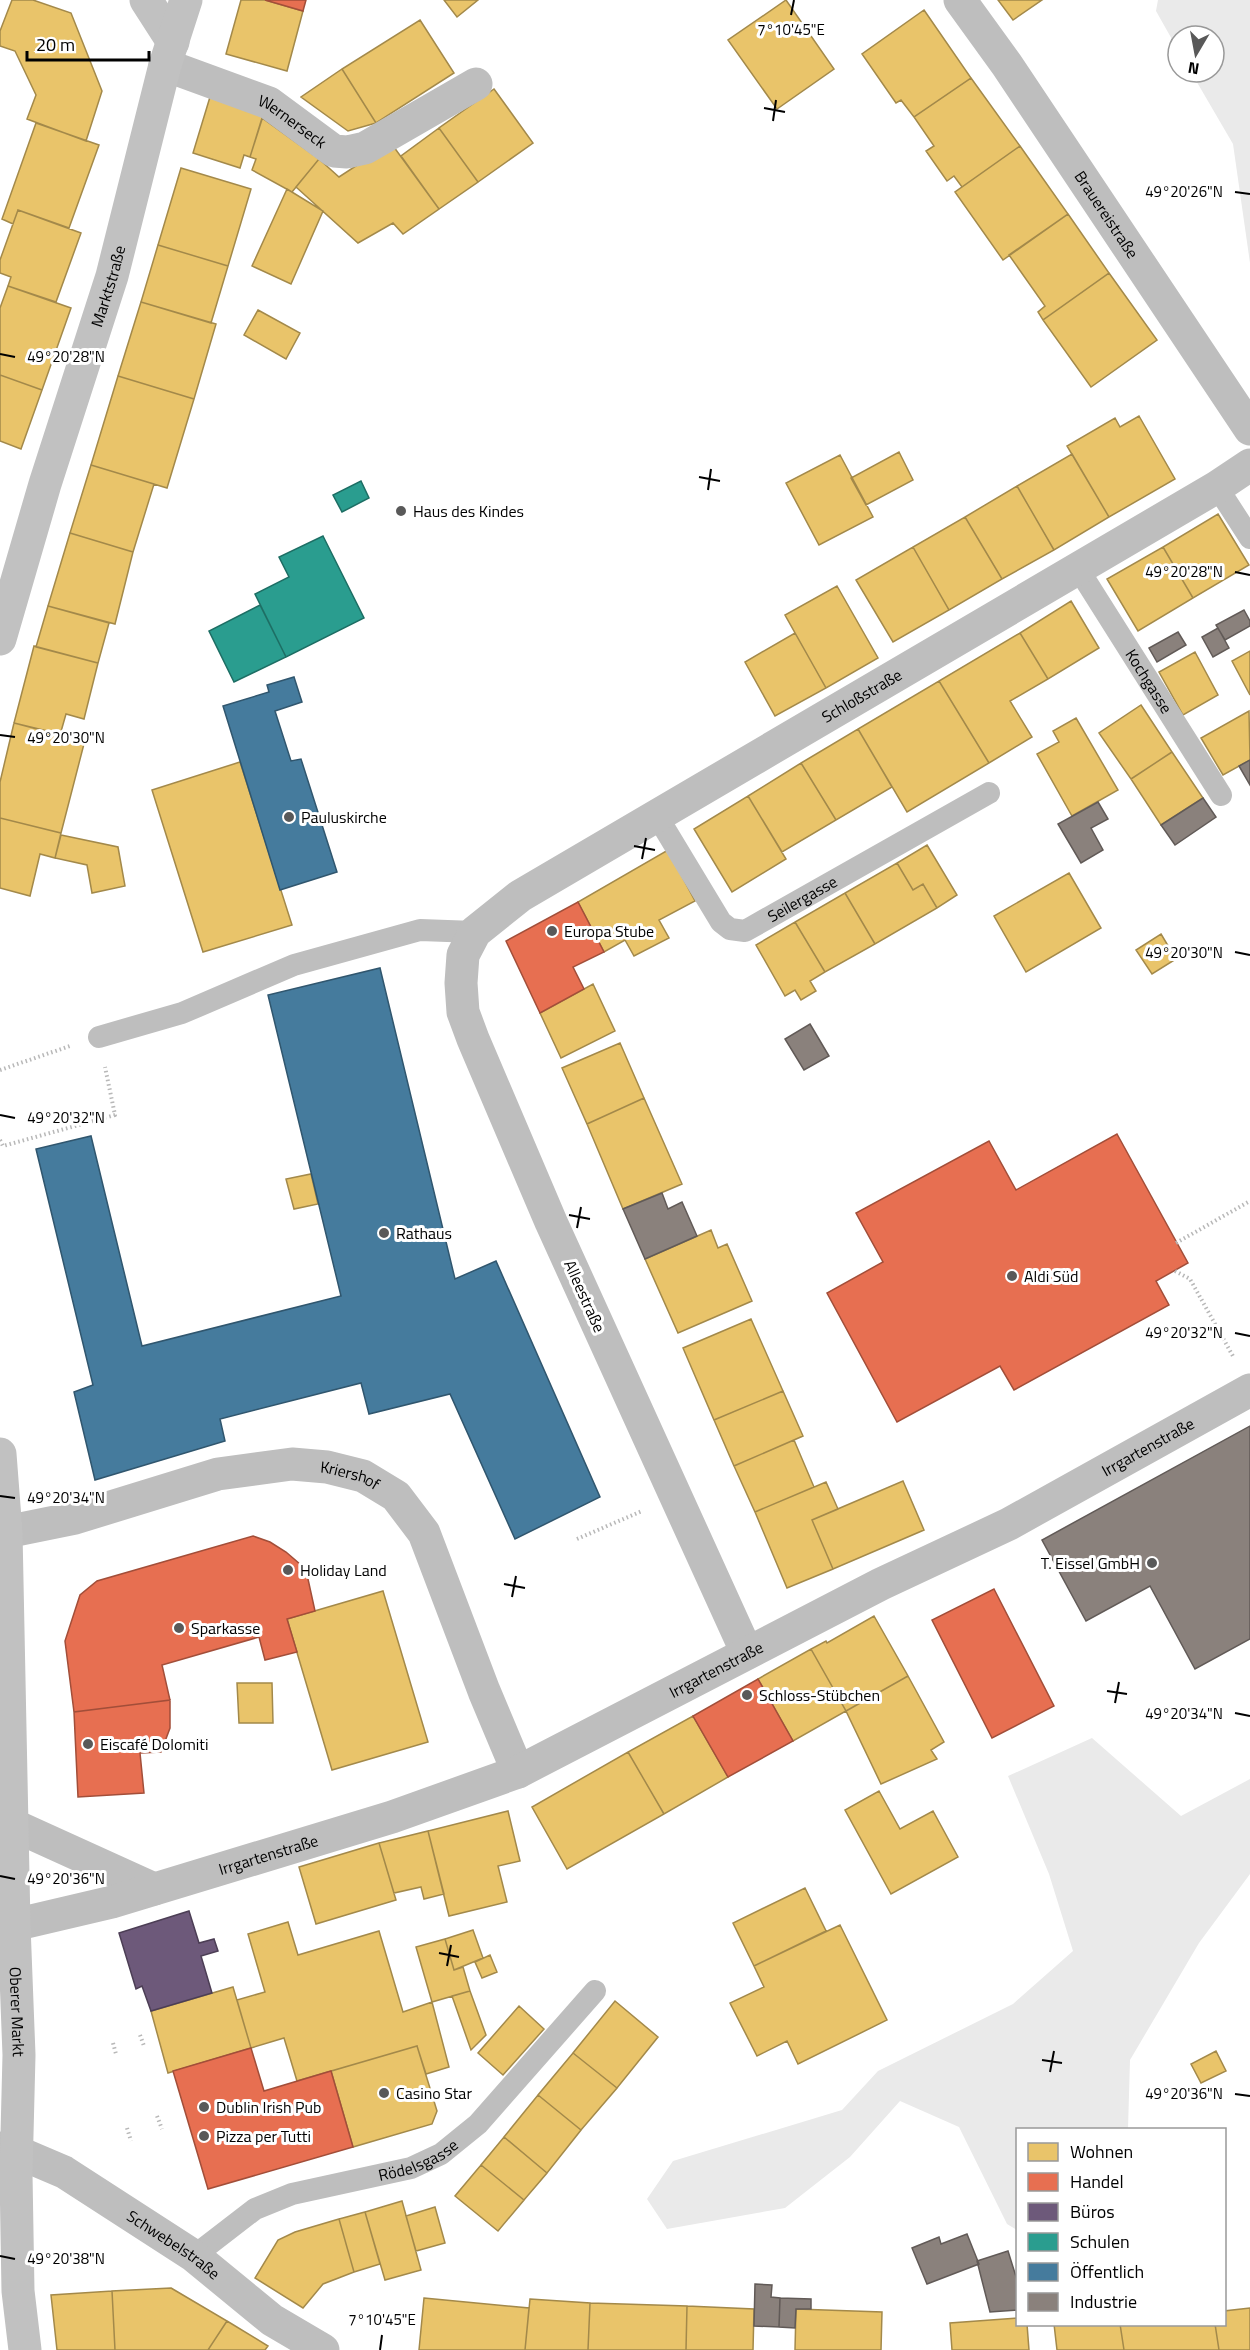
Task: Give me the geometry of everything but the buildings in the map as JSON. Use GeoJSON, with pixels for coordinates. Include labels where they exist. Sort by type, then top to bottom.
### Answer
{"type":"FeatureCollection","features":[{"type":"Feature","properties":{"kind":"street"},"geometry":{"type":"LineString","coordinates":[[146,0],[169,53]]}},
{"type":"Feature","properties":{"kind":"street","name":"Marktstraße"},"geometry":{"type":"LineString","coordinates":[[0,639],[45,484],[111,276],[169,53],[186,0]]}},
{"type":"Feature","properties":{"kind":"street","name":"Brauereistraße"},"geometry":{"type":"LineString","coordinates":[[960,0],[1013,74],[1250,429]]}},
{"type":"Feature","properties":{"kind":"street","name":"Wernerseck"},"geometry":{"type":"LineString","coordinates":[[169,53],[270,103],[334,151],[347,152],[364,148],[476,84]]}},
{"type":"Feature","properties":{"kind":"street","name":"Schloßstraße"},"geometry":{"type":"LineString","coordinates":[[475,932],[520,896],[1077,567],[1217,487],[1250,465]]}},
{"type":"Feature","properties":{"kind":"street","name":"Alleestraße"},"geometry":{"type":"LineString","coordinates":[[475,932],[463,955],[461,982],[463,1012],[546,1211],[747,1653]]}},
{"type":"Feature","properties":{"kind":"street","name":"Irrgartenstraße"},"geometry":{"type":"LineString","coordinates":[[7,1925],[112,1902],[392,1817],[518,1772],[881,1584],[1009,1524],[1244,1377]]}},
{"type":"Feature","properties":{"kind":"street","name":"Oberer Markt"},"geometry":{"type":"LineString","coordinates":[[0,1454],[6,1532],[13,1825],[7,1925],[19,2055],[11,2158]]}},
{"type":"Feature","properties":{"kind":"street","name":"Kriershof"},"geometry":{"type":"LineString","coordinates":[[6,1532],[75,1518],[218,1474],[292,1464],[327,1467],[363,1476],[396,1496],[424,1533],[484,1691],[518,1772]]}},
{"type":"Feature","properties":{"kind":"street"},"geometry":{"type":"LineString","coordinates":[[13,1825],[154,1888]]}},
{"type":"Feature","properties":{"kind":"street"},"geometry":{"type":"LineString","coordinates":[[0,2245],[11,2158]]}},
{"type":"Feature","properties":{"kind":"street"},"geometry":{"type":"LineString","coordinates":[[11,2158],[18,2290],[25,2350]]}},
{"type":"Feature","properties":{"kind":"street","name":"Schwebelstraße"},"geometry":{"type":"LineString","coordinates":[[11,2158],[64,2172],[194,2256],[272,2320],[323,2350]]}},
{"type":"Feature","properties":{"kind":"lane"},"geometry":{"type":"LineString","coordinates":[[1217,487],[1250,538]]}},
{"type":"Feature","properties":{"kind":"lane","name":"Kochgasse"},"geometry":{"type":"LineString","coordinates":[[1077,567],[1221,795]]}},
{"type":"Feature","properties":{"kind":"lane","name":"Seilergasse"},"geometry":{"type":"LineString","coordinates":[[657,816],[721,922],[730,929],[745,931],[989,793]]}},
{"type":"Feature","properties":{"kind":"lane"},"geometry":{"type":"LineString","coordinates":[[99,1036],[182,1013],[294,966],[408,933],[420,930],[475,932]]}},
{"type":"Feature","properties":{"kind":"lane","name":"Rödelsgasse"},"geometry":{"type":"LineString","coordinates":[[194,2256],[255,2209],[292,2194],[411,2168],[441,2154],[478,2124],[595,1991]]}},
{"type":"Feature","properties":{"kind":"path"},"geometry":{"type":"LineString","coordinates":[[0,1070],[99,1036],[115,1115],[3,1146],[0,1140]]}},
{"type":"Feature","properties":{"kind":"path"},"geometry":{"type":"LineString","coordinates":[[1176,1243],[1250,1201]]}},
{"type":"Feature","properties":{"kind":"path"},"geometry":{"type":"LineString","coordinates":[[1175,1271],[1190,1279],[1244,1377]]}},
{"type":"Feature","properties":{"kind":"path"},"geometry":{"type":"LineString","coordinates":[[578,1539],[676,1496]]}},
{"type":"Feature","properties":{"kind":"path"},"geometry":{"type":"LineString","coordinates":[[140,2035],[144,2046]]}},
{"type":"Feature","properties":{"kind":"path"},"geometry":{"type":"LineString","coordinates":[[113,2043],[117,2055]]}},
{"type":"Feature","properties":{"kind":"path"},"geometry":{"type":"LineString","coordinates":[[157,2116],[162,2129]]}},
{"type":"Feature","properties":{"kind":"path"},"geometry":{"type":"LineString","coordinates":[[127,2128],[131,2140]]}},
{"type":"Feature","properties":{"kind":"shaded area"},"geometry":{"type":"Polygon","coordinates":[[[1158,0],[1250,0],[1250,263],[1233,144],[1198,84],[1226,84],[1226,24],[1166,24],[1166,29],[1156,11],[1158,0]]]}},
{"type":"Feature","properties":{"kind":"shaded area"},"geometry":{"type":"Polygon","coordinates":[[[1092,1738],[1181,1816],[1250,1779],[1250,1874],[1199,1943],[1130,2060],[1128,2128],[1016,2128],[1016,2229],[1007,2224],[959,2127],[900,2101],[850,2157],[785,2208],[667,2229],[647,2199],[673,2161],[842,2110],[878,2071],[1013,2004],[1073,1951],[1049,1874],[1008,1776],[1092,1738]]]}},
{"type":"Feature","properties":{"kind":"place","name":"Haus des Kindes"},"geometry":{"type":"Point","coordinates":[401,511]}},
{"type":"Feature","properties":{"kind":"place","name":"Pauluskirche"},"geometry":{"type":"Point","coordinates":[289,817]}},
{"type":"Feature","properties":{"kind":"place","name":"Europa Stube"},"geometry":{"type":"Point","coordinates":[552,931]}},
{"type":"Feature","properties":{"kind":"place","name":"Rathaus"},"geometry":{"type":"Point","coordinates":[384,1233]}},
{"type":"Feature","properties":{"kind":"place","name":"Aldi Süd"},"geometry":{"type":"Point","coordinates":[1012,1276]}},
{"type":"Feature","properties":{"kind":"place","name":"T. Eissel GmbH"},"geometry":{"type":"Point","coordinates":[1152,1563]}},
{"type":"Feature","properties":{"kind":"place","name":"Holiday Land"},"geometry":{"type":"Point","coordinates":[288,1570]}},
{"type":"Feature","properties":{"kind":"place","name":"Sparkasse"},"geometry":{"type":"Point","coordinates":[179,1628]}},
{"type":"Feature","properties":{"kind":"place","name":"Schloss-Stübchen"},"geometry":{"type":"Point","coordinates":[747,1695]}},
{"type":"Feature","properties":{"kind":"place","name":"Eiscafé Dolomiti"},"geometry":{"type":"Point","coordinates":[88,1744]}},
{"type":"Feature","properties":{"kind":"place","name":"Casino Star"},"geometry":{"type":"Point","coordinates":[384,2093]}},
{"type":"Feature","properties":{"kind":"place","name":"Dublin Irish Pub"},"geometry":{"type":"Point","coordinates":[204,2107]}},
{"type":"Feature","properties":{"kind":"place","name":"Pizza per Tutti"},"geometry":{"type":"Point","coordinates":[204,2136]}}]}
